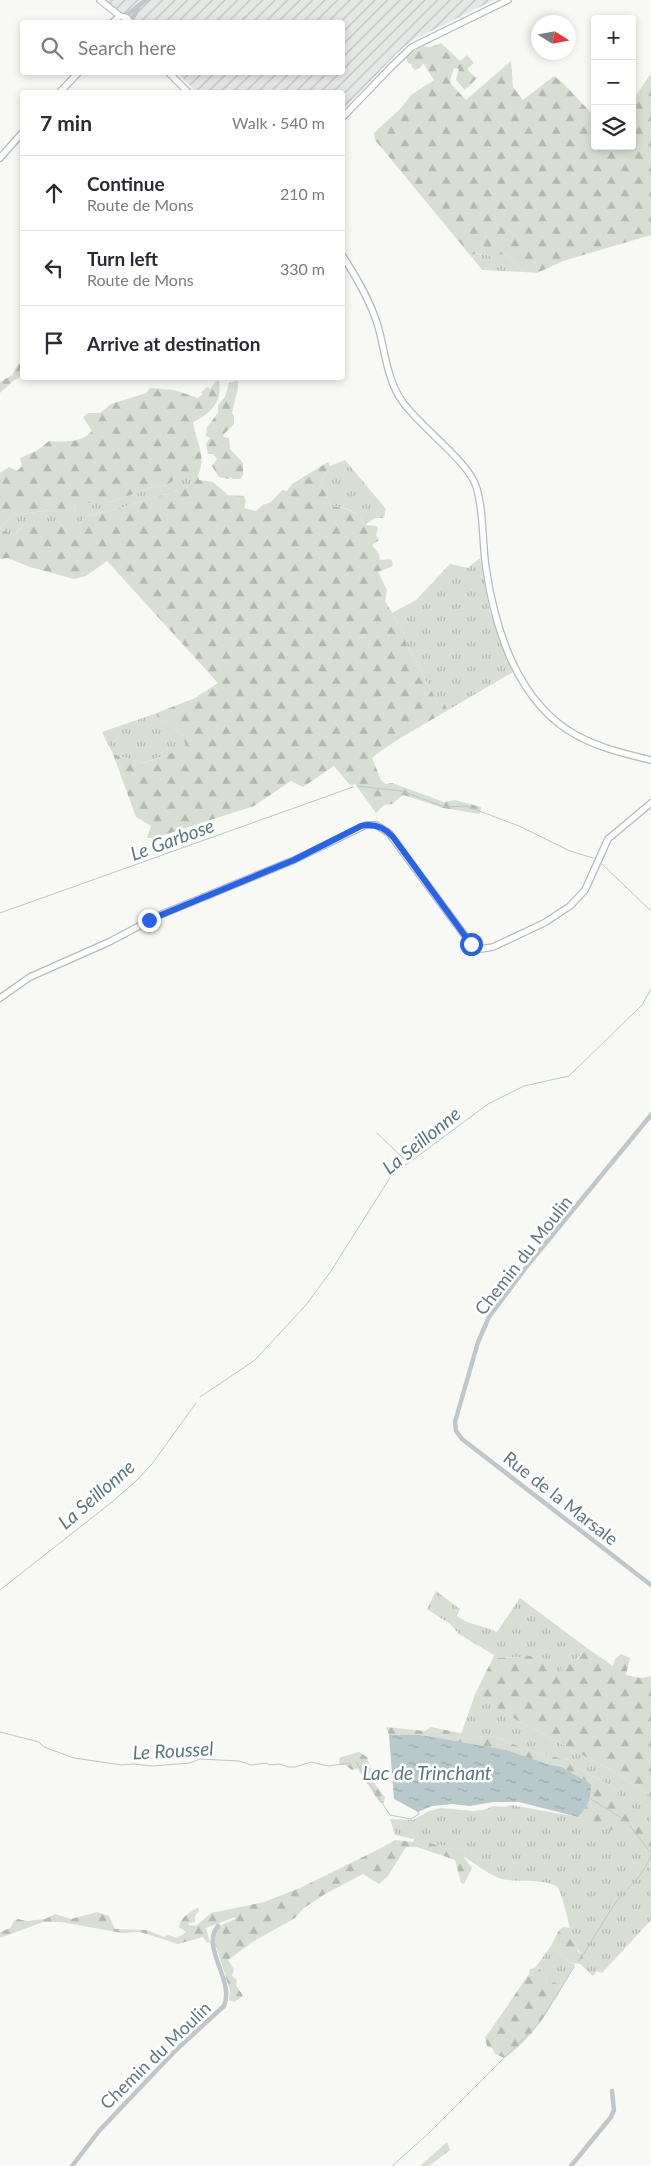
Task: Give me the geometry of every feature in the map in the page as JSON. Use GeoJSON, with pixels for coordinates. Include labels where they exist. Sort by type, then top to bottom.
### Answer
{"type":"FeatureCollection","features":[{"type":"Feature","properties":{"kind":"street"},"geometry":{"type":"LineString","coordinates":[[131,20],[146,0]]}},
{"type":"Feature","properties":{"kind":"street"},"geometry":{"type":"LineString","coordinates":[[345,115],[412,47],[508,0]]}},
{"type":"Feature","properties":{"kind":"street"},"geometry":{"type":"LineString","coordinates":[[102,3],[127,20]]}},
{"type":"Feature","properties":{"kind":"street"},"geometry":{"type":"LineString","coordinates":[[102,3],[112,20]]}},
{"type":"Feature","properties":{"kind":"street"},"geometry":{"type":"LineString","coordinates":[[117,20],[140,6]]}},
{"type":"Feature","properties":{"kind":"street"},"geometry":{"type":"LineString","coordinates":[[62,90],[75,75]]}},
{"type":"Feature","properties":{"kind":"street"},"geometry":{"type":"LineString","coordinates":[[171,75],[186,90]]}},
{"type":"Feature","properties":{"kind":"street"},"geometry":{"type":"LineString","coordinates":[[0,158],[20,136]]}},
{"type":"Feature","properties":{"kind":"street"},"geometry":{"type":"LineString","coordinates":[[345,261],[361,286],[372,311],[398,394],[416,419],[464,467],[476,486],[491,599],[506,645],[525,685],[546,712],[575,735],[609,749],[651,760]]}},
{"type":"Feature","properties":{"kind":"street"},"geometry":{"type":"LineString","coordinates":[[0,998],[30,977],[109,942],[160,915],[294,860],[366,825],[376,825],[389,833],[471,944],[481,949],[493,948],[544,923],[576,901],[590,882],[608,839],[651,803]]}},
{"type":"Feature","properties":{"kind":"street","name":"Chemin du Moulin"},"geometry":{"type":"LineString","coordinates":[[456,1431],[456,1416],[472,1360],[480,1334],[489,1317],[527,1266],[651,1115]]}},
{"type":"Feature","properties":{"kind":"street","name":"Rue de la Marsale"},"geometry":{"type":"LineString","coordinates":[[456,1431],[470,1445],[651,1585]]}},
{"type":"Feature","properties":{"kind":"street","name":"Chemin du Moulin"},"geometry":{"type":"LineString","coordinates":[[72,2166],[105,2124],[176,2050],[224,2006],[227,1998],[226,1987],[212,1943],[212,1934],[218,1926]]}},
{"type":"Feature","properties":{"kind":"street"},"geometry":{"type":"LineString","coordinates":[[570,2166],[611,2117],[614,2110],[612,2091]]}},
{"type":"Feature","properties":{"kind":"shaded area"},"geometry":{"type":"Polygon","coordinates":[[[106,0],[494,0],[411,41],[397,53],[345,108],[345,90],[195,90],[179,75],[345,75],[345,20],[125,20],[106,0]]]}},
{"type":"Feature","properties":{"kind":"green space"},"geometry":{"type":"Polygon","coordinates":[[[441,43],[460,61],[467,55],[474,63],[467,69],[475,77],[478,77],[465,90],[456,80],[459,69],[454,68],[450,80],[451,84],[466,100],[511,61],[513,87],[523,100],[554,76],[591,113],[591,150],[636,150],[636,96],[651,73],[651,235],[563,261],[537,273],[524,272],[507,255],[501,254],[497,258],[480,253],[470,255],[375,140],[374,133],[401,108],[411,95],[434,80],[423,63],[420,68],[415,70],[408,63],[406,56],[422,46],[431,47],[441,43]]]}},
{"type":"Feature","properties":{"kind":"green space"},"geometry":{"type":"Polygon","coordinates":[[[480,253],[497,258],[501,254],[507,255],[524,272],[482,270],[470,255],[480,253]]]}},
{"type":"Feature","properties":{"kind":"green space"},"geometry":{"type":"Polygon","coordinates":[[[20,364],[20,377],[0,393],[0,382],[12,375],[20,364]]]}},
{"type":"Feature","properties":{"kind":"green space"},"geometry":{"type":"Polygon","coordinates":[[[238,380],[232,413],[234,424],[223,437],[229,438],[230,449],[243,463],[243,475],[240,479],[230,477],[229,479],[219,477],[212,466],[217,459],[213,454],[208,454],[206,444],[210,438],[206,436],[207,427],[218,413],[218,405],[225,397],[229,383],[238,380]]]}},
{"type":"Feature","properties":{"kind":"green space"},"geometry":{"type":"Polygon","coordinates":[[[216,381],[219,381],[219,395],[214,406],[205,415],[193,422],[201,455],[199,480],[213,482],[228,495],[244,496],[246,501],[244,508],[256,511],[263,505],[271,502],[282,490],[287,491],[292,484],[328,462],[330,466],[321,482],[331,506],[351,511],[359,516],[365,525],[378,528],[376,536],[379,540],[372,545],[379,554],[380,560],[391,559],[393,564],[391,567],[378,572],[387,590],[385,601],[405,635],[406,643],[438,703],[444,703],[448,710],[399,739],[372,758],[381,780],[386,784],[392,783],[444,802],[455,800],[481,807],[480,814],[443,808],[403,795],[392,804],[384,805],[376,813],[355,784],[350,785],[334,766],[303,787],[291,781],[254,806],[155,838],[147,838],[151,826],[136,817],[113,754],[143,763],[186,748],[183,735],[154,714],[195,698],[218,683],[107,561],[86,576],[74,579],[30,567],[8,558],[0,559],[0,529],[0,473],[9,467],[17,471],[22,466],[20,458],[38,450],[49,441],[67,441],[83,438],[92,431],[83,417],[88,413],[100,413],[111,404],[146,393],[150,388],[174,390],[198,398],[203,394],[201,392],[208,387],[210,389],[216,381]],[[175,479],[168,485],[156,486],[108,503],[77,503],[74,507],[75,514],[62,515],[51,510],[13,515],[0,529],[14,535],[24,525],[78,525],[87,516],[117,509],[188,487],[192,482],[191,479],[175,479]]]}},
{"type":"Feature","properties":{"kind":"green space"},"geometry":{"type":"Polygon","coordinates":[[[345,460],[386,509],[384,518],[375,518],[365,525],[355,513],[342,507],[331,506],[321,482],[330,466],[345,460]]]}},
{"type":"Feature","properties":{"kind":"green space"},"geometry":{"type":"Polygon","coordinates":[[[175,479],[192,479],[192,482],[188,487],[117,509],[87,516],[78,525],[24,525],[14,535],[0,529],[13,515],[51,510],[60,514],[75,513],[74,507],[77,503],[108,503],[156,486],[168,485],[175,479]]]}},
{"type":"Feature","properties":{"kind":"green space"},"geometry":{"type":"Polygon","coordinates":[[[480,558],[490,613],[513,672],[448,710],[444,703],[438,703],[406,643],[405,635],[392,613],[416,600],[450,564],[468,568],[480,558]]]}},
{"type":"Feature","properties":{"kind":"green space"},"geometry":{"type":"Polygon","coordinates":[[[154,714],[183,735],[187,748],[142,763],[113,754],[102,732],[154,714]]]}},
{"type":"Feature","properties":{"kind":"green space"},"geometry":{"type":"Polygon","coordinates":[[[436,1591],[460,1609],[457,1616],[497,1632],[520,1598],[587,1648],[576,1660],[566,1657],[562,1674],[548,1669],[545,1659],[525,1655],[521,1657],[493,1658],[494,1655],[459,1634],[450,1624],[427,1609],[436,1591]]]}},
{"type":"Feature","properties":{"kind":"green space"},"geometry":{"type":"Polygon","coordinates":[[[587,1648],[613,1666],[615,1659],[621,1654],[630,1658],[626,1675],[641,1678],[651,1676],[651,1796],[618,1774],[500,1711],[476,1692],[493,1658],[521,1657],[525,1655],[546,1659],[548,1669],[562,1674],[560,1660],[566,1657],[577,1660],[587,1648]]]}},
{"type":"Feature","properties":{"kind":"green space"},"geometry":{"type":"Polygon","coordinates":[[[476,1692],[500,1711],[618,1774],[651,1796],[651,1838],[638,1824],[613,1787],[574,1766],[569,1760],[534,1752],[495,1737],[461,1734],[476,1692]]]}},
{"type":"Feature","properties":{"kind":"green space"},"geometry":{"type":"Polygon","coordinates":[[[386,1727],[425,1731],[431,1727],[474,1736],[495,1737],[534,1752],[569,1760],[574,1766],[613,1787],[627,1807],[641,1810],[641,1818],[638,1824],[651,1838],[651,1863],[648,1861],[644,1847],[638,1839],[619,1831],[587,1824],[578,1817],[589,1802],[591,1784],[562,1767],[420,1735],[389,1735],[386,1727]]]}},
{"type":"Feature","properties":{"kind":"green space"},"geometry":{"type":"Polygon","coordinates":[[[359,1752],[367,1757],[375,1784],[385,1797],[384,1803],[380,1803],[357,1768],[352,1770],[345,1765],[340,1765],[339,1760],[341,1757],[359,1752]]]}},
{"type":"Feature","properties":{"kind":"green space"},"geometry":{"type":"Polygon","coordinates":[[[511,1805],[578,1817],[598,1827],[630,1834],[645,1847],[648,1861],[651,1863],[651,1920],[602,1973],[597,1971],[593,1976],[580,1964],[583,1959],[582,1954],[574,1942],[557,1886],[543,1882],[509,1880],[497,1877],[464,1857],[466,1851],[452,1847],[441,1847],[415,1837],[414,1839],[395,1835],[390,1819],[413,1820],[429,1811],[441,1808],[473,1811],[484,1810],[493,1806],[505,1807],[511,1805]]]}},
{"type":"Feature","properties":{"kind":"green space"},"geometry":{"type":"Polygon","coordinates":[[[420,1834],[432,1844],[450,1845],[466,1851],[464,1858],[472,1868],[464,1884],[461,1883],[455,1860],[417,1847],[406,1847],[388,1876],[379,1884],[363,1874],[325,1894],[304,1908],[295,1918],[251,1943],[228,1960],[234,1969],[232,1976],[237,1980],[236,1985],[243,1996],[234,2002],[229,2000],[230,1990],[213,1937],[220,1926],[235,1919],[235,1917],[206,1928],[210,1942],[207,1943],[203,1937],[178,1944],[140,1932],[122,1933],[61,1922],[43,1922],[0,1938],[0,1932],[10,1928],[14,1921],[18,1919],[27,1921],[45,1919],[55,1914],[71,1919],[97,1912],[109,1916],[115,1929],[147,1930],[164,1937],[168,1935],[177,1938],[186,1932],[179,1927],[182,1920],[198,1908],[199,1911],[195,1916],[195,1922],[188,1923],[189,1925],[196,1926],[211,1913],[264,1902],[300,1888],[395,1840],[413,1842],[415,1837],[420,1834]]]}},
{"type":"Feature","properties":{"kind":"green space"},"geometry":{"type":"Polygon","coordinates":[[[563,1927],[570,1928],[578,1952],[582,1954],[583,1959],[580,1964],[569,1962],[551,1946],[559,1930],[563,1927]]]}},
{"type":"Feature","properties":{"kind":"green space"},"geometry":{"type":"Polygon","coordinates":[[[551,1946],[569,1962],[575,1964],[554,2002],[561,1985],[548,1980],[538,1967],[535,1968],[551,1946]]]}},
{"type":"Feature","properties":{"kind":"green space"},"geometry":{"type":"Polygon","coordinates":[[[538,1967],[548,1980],[561,1985],[551,2006],[538,2025],[514,2051],[505,2058],[495,2054],[492,2048],[487,2046],[485,2038],[529,1974],[530,1969],[538,1967]]]}},
{"type":"Feature","properties":{"kind":"green space"},"geometry":{"type":"Polygon","coordinates":[[[447,2142],[450,2150],[429,2166],[420,2166],[447,2142]]]}},
{"type":"Feature","properties":{"kind":"water","name":"Lac de Trinchant"},"geometry":{"type":"Polygon","coordinates":[[[389,1735],[420,1735],[506,1750],[562,1767],[591,1784],[589,1802],[578,1817],[519,1802],[493,1802],[470,1806],[452,1804],[432,1806],[418,1812],[394,1799],[389,1735]]]}},
{"type":"Feature","properties":{"kind":"waterway","name":"Le Garbose"},"geometry":{"type":"LineString","coordinates":[[357,786],[401,791],[445,807],[466,806],[519,826],[570,851],[593,858]]}},
{"type":"Feature","properties":{"kind":"waterway","name":"Le Garbose"},"geometry":{"type":"LineString","coordinates":[[0,913],[353,787]]}},
{"type":"Feature","properties":{"kind":"waterway","name":"Le Garbose"},"geometry":{"type":"LineString","coordinates":[[602,864],[651,911]]}},
{"type":"Feature","properties":{"kind":"waterway","name":"La Seillonne"},"geometry":{"type":"LineString","coordinates":[[200,1397],[255,1360],[306,1305],[331,1271],[391,1176],[488,1104],[524,1086],[569,1076],[642,1005],[651,989]]}},
{"type":"Feature","properties":{"kind":"waterway"},"geometry":{"type":"LineString","coordinates":[[377,1133],[404,1159]]}},
{"type":"Feature","properties":{"kind":"waterway","name":"La Seillonne"},"geometry":{"type":"LineString","coordinates":[[0,1590],[136,1481],[152,1464],[196,1403]]}},
{"type":"Feature","properties":{"kind":"waterway","name":"Le Roussel"},"geometry":{"type":"LineString","coordinates":[[0,1732],[39,1742],[44,1747],[74,1758],[122,1765],[152,1766],[190,1763],[200,1759],[239,1761],[251,1765],[280,1764],[288,1767],[311,1762],[328,1766],[350,1763]]}},
{"type":"Feature","properties":{"kind":"waterway"},"geometry":{"type":"LineString","coordinates":[[356,1762],[390,1815],[411,1819],[419,1814],[418,1812]]}},
{"type":"Feature","properties":{"kind":"waterway"},"geometry":{"type":"LineString","coordinates":[[591,1799],[628,1822]]}},
{"type":"Feature","properties":{"kind":"waterway"},"geometry":{"type":"LineString","coordinates":[[630,1826],[651,1853]]}},
{"type":"Feature","properties":{"kind":"waterway"},"geometry":{"type":"LineString","coordinates":[[579,1961],[614,1905],[639,1877],[651,1855]]}},
{"type":"Feature","properties":{"kind":"waterway"},"geometry":{"type":"LineString","coordinates":[[392,2166],[429,2133],[540,2022],[574,1967]]}},
{"type":"Feature","properties":{"kind":"route"},"geometry":{"type":"LineString","coordinates":[[149,920],[294,860],[361,826],[376,825],[386,830],[393,837],[471,944]]}}]}
